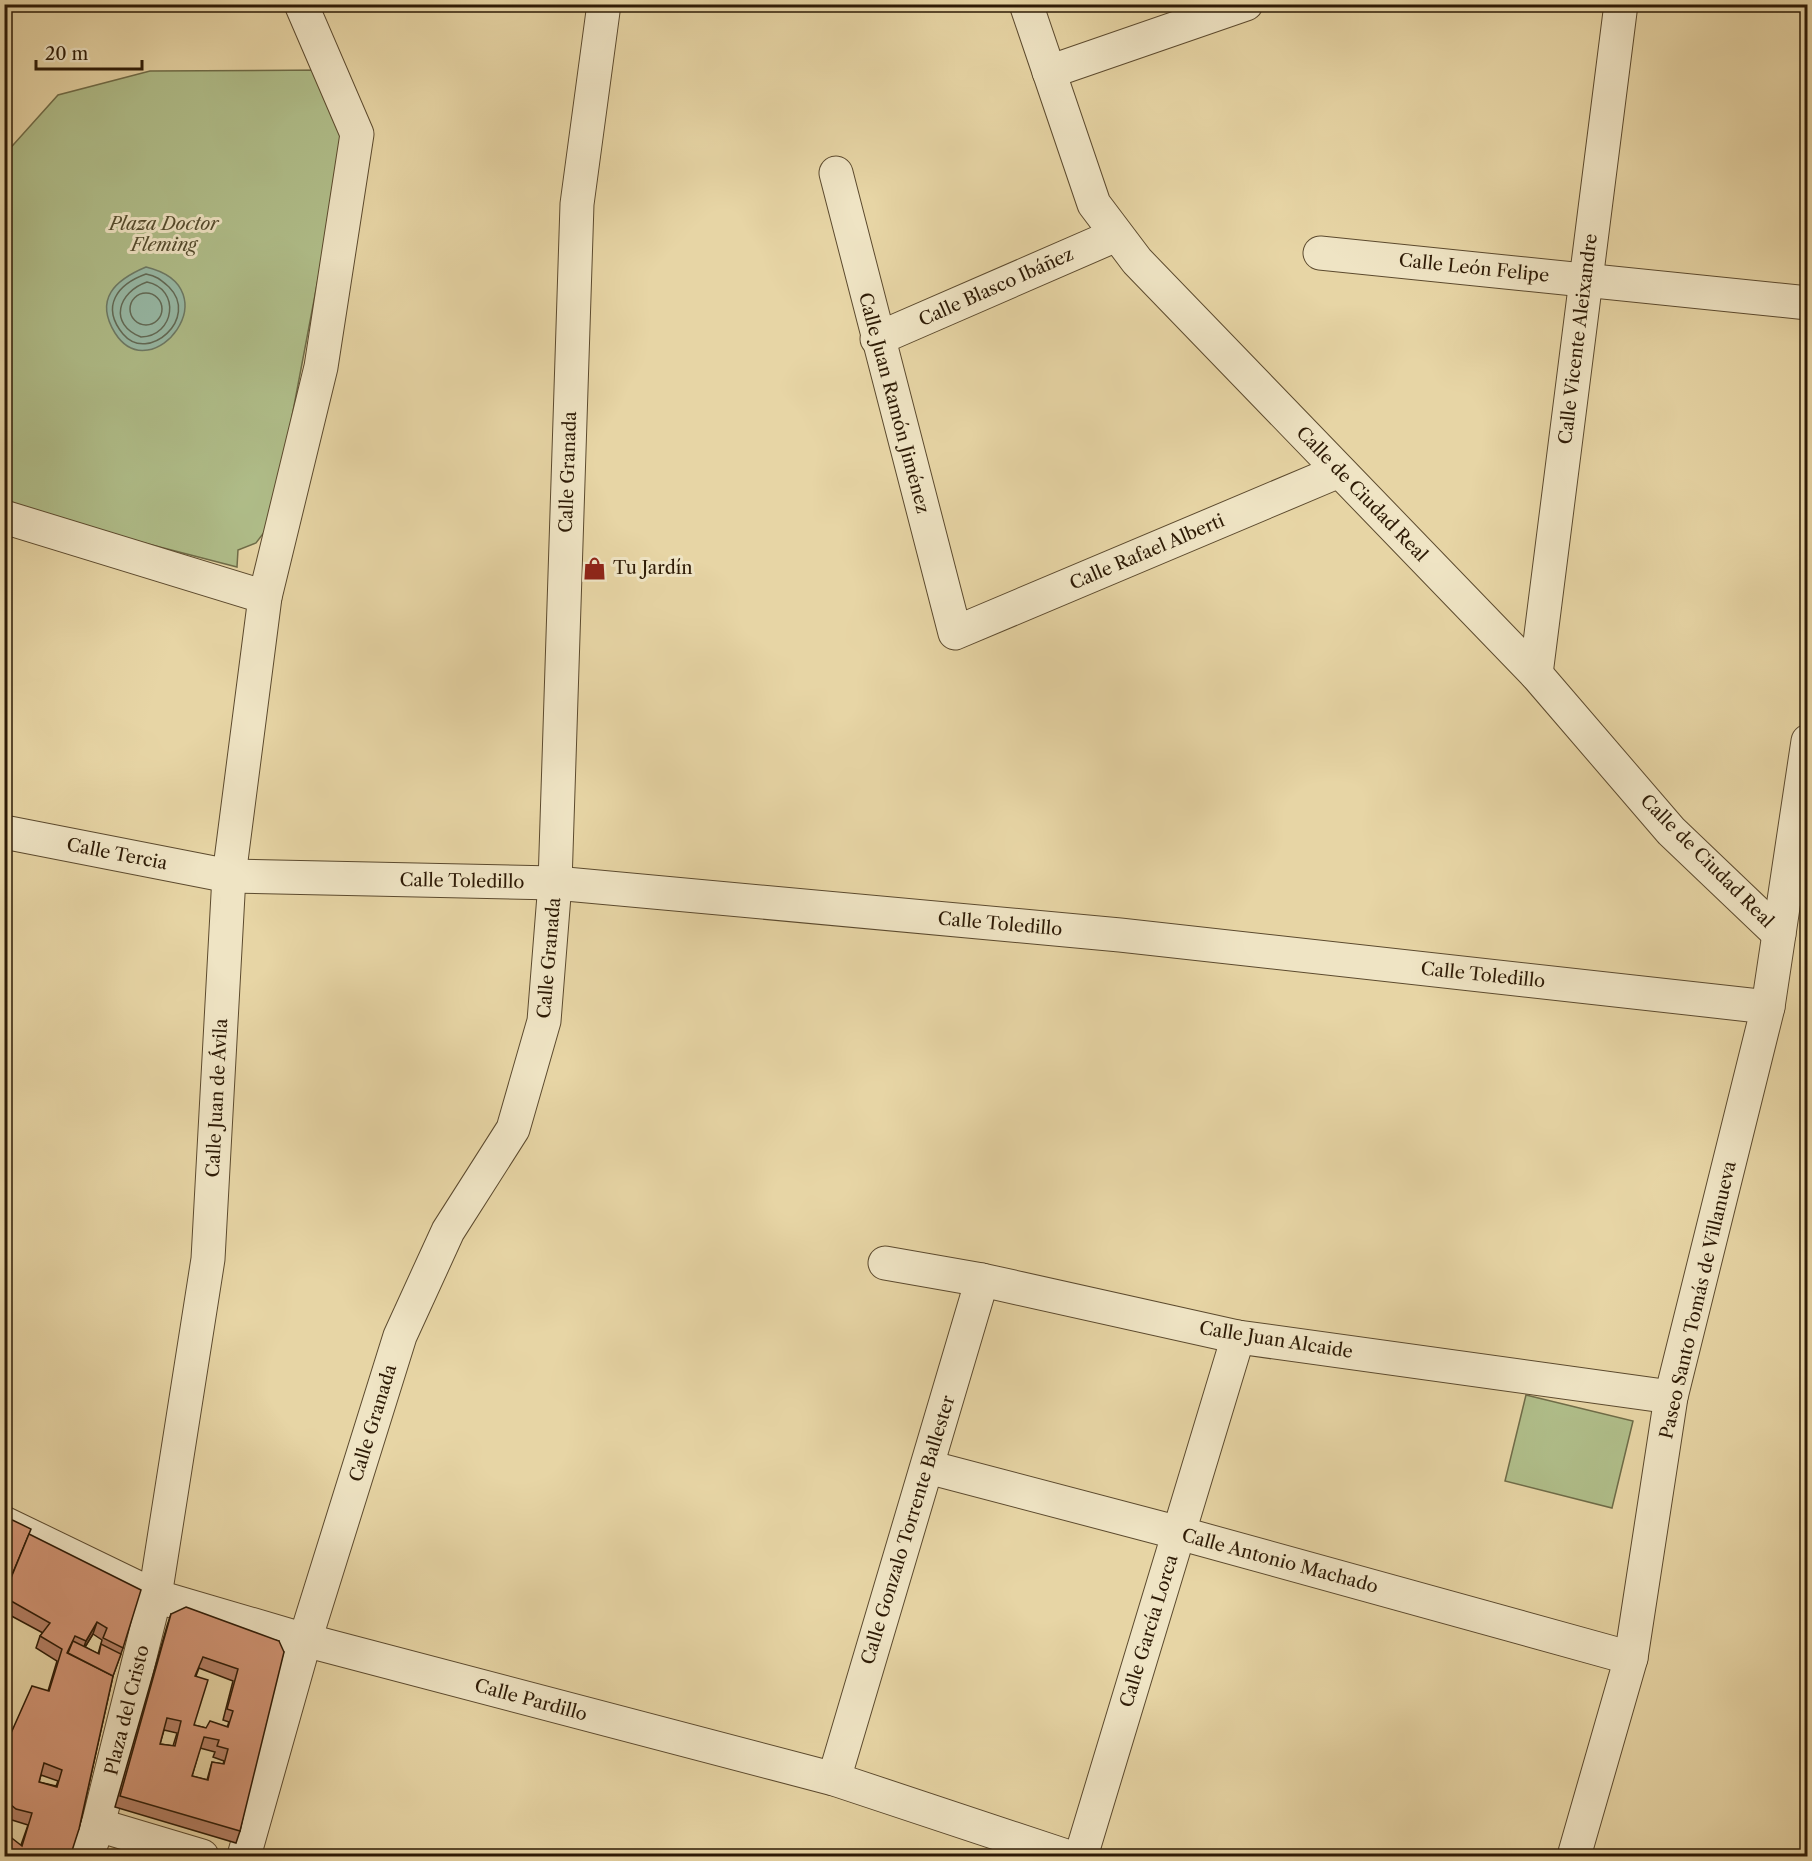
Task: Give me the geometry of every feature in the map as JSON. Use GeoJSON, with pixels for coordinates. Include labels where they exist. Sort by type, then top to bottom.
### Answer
{"type":"FeatureCollection","features":[{"type":"Feature","properties":{"kind":"street","name":"Calle Juan de Ávila"},"geometry":{"type":"LineString","coordinates":[[155,1596],[208,1259],[230,876],[265,597],[321,367],[357,134],[301,4]]}},
{"type":"Feature","properties":{"kind":"street","name":"Calle Granada"},"geometry":{"type":"LineString","coordinates":[[244,1857],[305,1640],[400,1336],[448,1230],[513,1129],[544,1021],[555,883],[577,204],[604,4]]}},
{"type":"Feature","properties":{"kind":"street","name":"Calle de Ciudad Real"},"geometry":{"type":"LineString","coordinates":[[1026,4],[1094,204],[1137,261],[1536,674],[1671,831],[1779,934]]}},
{"type":"Feature","properties":{"kind":"street"},"geometry":{"type":"LineString","coordinates":[[1049,72],[1246,4]]}},
{"type":"Feature","properties":{"kind":"street","name":"Calle Vicente Aleixandre"},"geometry":{"type":"LineString","coordinates":[[1536,674],[1621,4]]}},
{"type":"Feature","properties":{"kind":"street","name":"Calle Juan Ramón Jiménez"},"geometry":{"type":"LineString","coordinates":[[836,173],[877,339],[955,633]]}},
{"type":"Feature","properties":{"kind":"street","name":"Calle Blasco Ibáñez"},"geometry":{"type":"LineString","coordinates":[[877,339],[1116,235]]}},
{"type":"Feature","properties":{"kind":"street","name":"Calle León Felipe"},"geometry":{"type":"LineString","coordinates":[[1320,253],[1808,303]]}},
{"type":"Feature","properties":{"kind":"street","name":"Calle Rafael Alberti"},"geometry":{"type":"LineString","coordinates":[[955,633],[1339,471]]}},
{"type":"Feature","properties":{"kind":"street"},"geometry":{"type":"LineString","coordinates":[[4,517],[265,597]]}},
{"type":"Feature","properties":{"kind":"street","name":"Paseo Santo Tomás de Villanueva"},"geometry":{"type":"LineString","coordinates":[[1574,1857],[1631,1658],[1671,1397],[1768,1007],[1808,741]]}},
{"type":"Feature","properties":{"kind":"street","name":"Calle Tercia"},"geometry":{"type":"LineString","coordinates":[[4,832],[230,876]]}},
{"type":"Feature","properties":{"kind":"street","name":"Calle Toledillo"},"geometry":{"type":"LineString","coordinates":[[230,876],[555,883],[1120,935],[1768,1007]]}},
{"type":"Feature","properties":{"kind":"street","name":"Calle Juan Alcaide"},"geometry":{"type":"LineString","coordinates":[[885,1263],[982,1280],[1238,1337],[1671,1397]]}},
{"type":"Feature","properties":{"kind":"street","name":"Calle Gonzalo Torrente Ballester"},"geometry":{"type":"LineString","coordinates":[[834,1779],[982,1280]]}},
{"type":"Feature","properties":{"kind":"street","name":"Calle García Lorca"},"geometry":{"type":"LineString","coordinates":[[1081,1857],[1238,1337]]}},
{"type":"Feature","properties":{"kind":"street","name":"Calle Antonio Machado"},"geometry":{"type":"LineString","coordinates":[[927,1467],[1179,1533],[1631,1658]]}},
{"type":"Feature","properties":{"kind":"street","name":"Calle Pardillo"},"geometry":{"type":"LineString","coordinates":[[4,1523],[155,1596],[305,1640],[834,1779],[1066,1857]]}},
{"type":"Feature","properties":{"kind":"street","name":"Plaza del Cristo"},"geometry":{"type":"LineString","coordinates":[[87,1857],[98,1825],[155,1596]]}},
{"type":"Feature","properties":{"kind":"street"},"geometry":{"type":"LineString","coordinates":[[98,1825],[202,1857]]}},
{"type":"Feature","properties":{"kind":"green space","name":"Plaza Doctor Fleming"},"geometry":{"type":"Polygon","coordinates":[[[329,70],[344,142],[272,522],[256,543],[238,550],[237,567],[5,507],[5,154],[58,95],[150,71],[329,70]]]}},
{"type":"Feature","properties":{"kind":"green space"},"geometry":{"type":"Polygon","coordinates":[[[1526,1395],[1633,1421],[1612,1508],[1505,1481],[1526,1395]]]}},
{"type":"Feature","properties":{"kind":"water"},"geometry":{"type":"Polygon","coordinates":[[[146,267],[171,278],[183,294],[184,312],[177,330],[164,343],[148,350],[131,348],[115,333],[107,310],[107,301],[117,285],[146,267]]]}},
{"type":"Feature","properties":{"kind":"building"},"geometry":{"type":"Polygon","coordinates":[[[4,1516],[31,1529],[4,1594],[4,1516]]]}},
{"type":"Feature","properties":{"kind":"building"},"geometry":{"type":"Polygon","coordinates":[[[29,1534],[141,1590],[123,1648],[103,1638],[107,1628],[97,1622],[86,1641],[75,1636],[67,1653],[113,1676],[79,1829],[70,1857],[4,1857],[4,1832],[22,1846],[32,1813],[16,1809],[4,1799],[4,1731],[11,1733],[32,1686],[49,1691],[62,1649],[40,1636],[50,1623],[4,1595],[29,1534]],[[44,1763],[39,1782],[57,1787],[62,1770],[44,1763]]]}},
{"type":"Feature","properties":{"kind":"building"},"geometry":{"type":"Polygon","coordinates":[[[186,1607],[279,1641],[284,1652],[240,1831],[120,1796],[171,1614],[186,1607]],[[203,1657],[195,1676],[208,1680],[194,1725],[206,1728],[210,1721],[228,1727],[233,1711],[227,1709],[238,1669],[203,1657]],[[167,1718],[160,1744],[175,1746],[181,1721],[167,1718]],[[204,1737],[192,1776],[208,1780],[212,1762],[224,1764],[228,1749],[217,1746],[219,1740],[204,1737]]]}},
{"type":"Feature","properties":{"kind":"building"},"geometry":{"type":"Polygon","coordinates":[[[73,1641],[99,1654],[101,1644],[121,1654],[113,1676],[68,1653],[73,1641]]]}},
{"type":"Feature","properties":{"kind":"place","name":"Tu Jardín"},"geometry":{"type":"Point","coordinates":[595,568]}}]}
